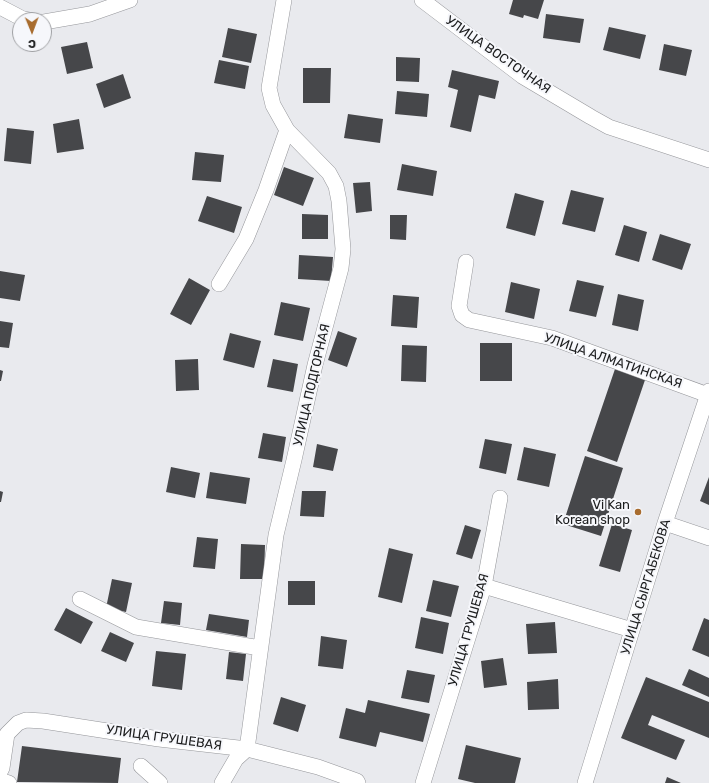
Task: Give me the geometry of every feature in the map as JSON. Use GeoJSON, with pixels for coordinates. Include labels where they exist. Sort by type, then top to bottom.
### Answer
{"type":"FeatureCollection","features":[{"type":"Feature","properties":{"kind":"street"},"geometry":{"type":"LineString","coordinates":[[52,21],[90,14],[130,0]]}},
{"type":"Feature","properties":{"kind":"street","name":"УЛИЦА ПОДГОРНАЯ"},"geometry":{"type":"LineString","coordinates":[[247,749],[276,535],[294,460],[314,365],[341,268],[343,249],[339,201],[336,186],[328,173],[287,130],[273,105],[269,88],[284,0]]}},
{"type":"Feature","properties":{"kind":"street","name":"УЛИЦА ВОСТОЧНАЯ"},"geometry":{"type":"LineString","coordinates":[[422,0],[522,76],[591,117],[609,127],[709,160]]}},
{"type":"Feature","properties":{"kind":"street"},"geometry":{"type":"LineString","coordinates":[[0,7],[12,13]]}},
{"type":"Feature","properties":{"kind":"street"},"geometry":{"type":"LineString","coordinates":[[219,284],[246,238],[266,190],[287,130]]}},
{"type":"Feature","properties":{"kind":"street","name":"УЛИЦА АЛМАТИНСКАЯ"},"geometry":{"type":"LineString","coordinates":[[466,262],[460,306],[462,315],[469,320],[552,338],[708,393]]}},
{"type":"Feature","properties":{"kind":"street","name":"УЛИЦА СЫРГАБЕКОВА"},"geometry":{"type":"LineString","coordinates":[[585,783],[665,523],[708,393]]}},
{"type":"Feature","properties":{"kind":"street","name":"УЛИЦА ГРУШЕВАЯ"},"geometry":{"type":"LineString","coordinates":[[423,782],[484,586],[500,498]]}},
{"type":"Feature","properties":{"kind":"street"},"geometry":{"type":"LineString","coordinates":[[665,523],[709,538]]}},
{"type":"Feature","properties":{"kind":"street"},"geometry":{"type":"LineString","coordinates":[[484,586],[632,630]]}},
{"type":"Feature","properties":{"kind":"street"},"geometry":{"type":"LineString","coordinates":[[80,599],[136,626],[260,648]]}},
{"type":"Feature","properties":{"kind":"street","name":"УЛИЦА ГРУШЕВАЯ"},"geometry":{"type":"LineString","coordinates":[[0,772],[8,734],[18,724],[26,720],[43,721],[159,739],[247,749],[318,767],[357,781],[358,783]]}},
{"type":"Feature","properties":{"kind":"street"},"geometry":{"type":"LineString","coordinates":[[222,783],[236,759],[247,749]]}},
{"type":"Feature","properties":{"kind":"street"},"geometry":{"type":"LineString","coordinates":[[141,766],[160,783]]}},
{"type":"Feature","properties":{"kind":"street"},"geometry":{"type":"LineString","coordinates":[[0,780],[9,783]]}},
{"type":"Feature","properties":{"kind":"building"},"geometry":{"type":"Polygon","coordinates":[[[513,0],[544,0],[538,19],[524,15],[523,18],[509,14],[513,0]]]}},
{"type":"Feature","properties":{"kind":"building"},"geometry":{"type":"Polygon","coordinates":[[[546,14],[584,19],[580,43],[543,38],[546,14]]]}},
{"type":"Feature","properties":{"kind":"building"},"geometry":{"type":"Polygon","coordinates":[[[609,27],[646,35],[640,59],[603,50],[609,27]]]}},
{"type":"Feature","properties":{"kind":"building"},"geometry":{"type":"Polygon","coordinates":[[[228,28],[257,34],[251,63],[222,57],[228,28]]]}},
{"type":"Feature","properties":{"kind":"building"},"geometry":{"type":"Polygon","coordinates":[[[87,42],[93,68],[67,74],[61,47],[87,42]]]}},
{"type":"Feature","properties":{"kind":"building"},"geometry":{"type":"Polygon","coordinates":[[[664,44],[692,50],[686,76],[659,70],[664,44]]]}},
{"type":"Feature","properties":{"kind":"building"},"geometry":{"type":"Polygon","coordinates":[[[396,57],[420,58],[419,82],[396,81],[396,57]]]}},
{"type":"Feature","properties":{"kind":"building"},"geometry":{"type":"Polygon","coordinates":[[[219,60],[249,66],[245,89],[214,83],[219,60]]]}},
{"type":"Feature","properties":{"kind":"building"},"geometry":{"type":"Polygon","coordinates":[[[303,68],[331,68],[330,103],[303,103],[303,68]]]}},
{"type":"Feature","properties":{"kind":"building"},"geometry":{"type":"Polygon","coordinates":[[[452,70],[499,81],[495,99],[479,95],[471,132],[450,127],[458,90],[448,87],[452,70]]]}},
{"type":"Feature","properties":{"kind":"building"},"geometry":{"type":"Polygon","coordinates":[[[123,74],[131,98],[104,108],[96,84],[123,74]]]}},
{"type":"Feature","properties":{"kind":"building"},"geometry":{"type":"Polygon","coordinates":[[[397,91],[429,94],[427,117],[395,114],[397,91]]]}},
{"type":"Feature","properties":{"kind":"building"},"geometry":{"type":"Polygon","coordinates":[[[348,114],[383,119],[380,143],[344,138],[348,114]]]}},
{"type":"Feature","properties":{"kind":"building"},"geometry":{"type":"Polygon","coordinates":[[[79,119],[84,149],[57,153],[53,124],[79,119]]]}},
{"type":"Feature","properties":{"kind":"building"},"geometry":{"type":"Polygon","coordinates":[[[7,128],[34,131],[31,164],[4,161],[7,128]]]}},
{"type":"Feature","properties":{"kind":"building"},"geometry":{"type":"Polygon","coordinates":[[[195,152],[224,155],[221,182],[192,180],[195,152]]]}},
{"type":"Feature","properties":{"kind":"building"},"geometry":{"type":"Polygon","coordinates":[[[402,164],[437,171],[433,196],[397,190],[402,164]]]}},
{"type":"Feature","properties":{"kind":"building"},"geometry":{"type":"Polygon","coordinates":[[[284,167],[314,178],[303,206],[274,195],[284,167]]]}},
{"type":"Feature","properties":{"kind":"building"},"geometry":{"type":"Polygon","coordinates":[[[370,182],[372,211],[356,213],[353,183],[370,182]]]}},
{"type":"Feature","properties":{"kind":"building"},"geometry":{"type":"Polygon","coordinates":[[[571,190],[604,198],[595,232],[562,224],[571,190]]]}},
{"type":"Feature","properties":{"kind":"building"},"geometry":{"type":"Polygon","coordinates":[[[515,193],[544,201],[535,236],[506,228],[515,193]]]}},
{"type":"Feature","properties":{"kind":"building"},"geometry":{"type":"Polygon","coordinates":[[[207,196],[242,207],[234,233],[198,221],[207,196]]]}},
{"type":"Feature","properties":{"kind":"building"},"geometry":{"type":"Polygon","coordinates":[[[302,214],[328,215],[328,239],[302,239],[302,214]]]}},
{"type":"Feature","properties":{"kind":"building"},"geometry":{"type":"Polygon","coordinates":[[[390,215],[407,215],[406,240],[390,239],[390,215]]]}},
{"type":"Feature","properties":{"kind":"building"},"geometry":{"type":"Polygon","coordinates":[[[624,225],[647,232],[639,262],[615,255],[624,225]]]}},
{"type":"Feature","properties":{"kind":"building"},"geometry":{"type":"Polygon","coordinates":[[[660,234],[691,244],[682,270],[652,260],[660,234]]]}},
{"type":"Feature","properties":{"kind":"building"},"geometry":{"type":"Polygon","coordinates":[[[299,255],[333,257],[331,281],[298,279],[299,255]]]}},
{"type":"Feature","properties":{"kind":"building"},"geometry":{"type":"Polygon","coordinates":[[[0,271],[25,275],[20,301],[0,298],[0,271]]]}},
{"type":"Feature","properties":{"kind":"building"},"geometry":{"type":"Polygon","coordinates":[[[189,278],[210,290],[191,325],[170,314],[189,278]]]}},
{"type":"Feature","properties":{"kind":"building"},"geometry":{"type":"Polygon","coordinates":[[[577,280],[604,286],[596,317],[569,311],[577,280]]]}},
{"type":"Feature","properties":{"kind":"building"},"geometry":{"type":"Polygon","coordinates":[[[511,282],[540,289],[534,319],[505,312],[511,282]]]}},
{"type":"Feature","properties":{"kind":"building"},"geometry":{"type":"Polygon","coordinates":[[[618,294],[644,300],[638,331],[612,325],[618,294]]]}},
{"type":"Feature","properties":{"kind":"building"},"geometry":{"type":"Polygon","coordinates":[[[393,295],[419,297],[417,328],[391,326],[393,295]]]}},
{"type":"Feature","properties":{"kind":"building"},"geometry":{"type":"Polygon","coordinates":[[[281,302],[310,308],[303,341],[274,335],[281,302]]]}},
{"type":"Feature","properties":{"kind":"building"},"geometry":{"type":"Polygon","coordinates":[[[0,321],[13,323],[9,348],[0,347],[0,321]]]}},
{"type":"Feature","properties":{"kind":"building"},"geometry":{"type":"Polygon","coordinates":[[[338,331],[357,338],[347,367],[328,360],[338,331]]]}},
{"type":"Feature","properties":{"kind":"building"},"geometry":{"type":"Polygon","coordinates":[[[230,333],[261,341],[254,368],[223,360],[230,333]]]}},
{"type":"Feature","properties":{"kind":"building"},"geometry":{"type":"Polygon","coordinates":[[[480,343],[512,343],[512,381],[480,381],[480,343]]]}},
{"type":"Feature","properties":{"kind":"building"},"geometry":{"type":"Polygon","coordinates":[[[402,345],[427,346],[426,382],[401,381],[402,345]]]}},
{"type":"Feature","properties":{"kind":"building"},"geometry":{"type":"Polygon","coordinates":[[[198,359],[199,390],[176,391],[175,360],[198,359]]]}},
{"type":"Feature","properties":{"kind":"building"},"geometry":{"type":"Polygon","coordinates":[[[273,359],[298,364],[293,392],[267,387],[273,359]]]}},
{"type":"Feature","properties":{"kind":"building"},"geometry":{"type":"Polygon","coordinates":[[[615,369],[645,380],[617,462],[587,451],[615,369]]]}},
{"type":"Feature","properties":{"kind":"building"},"geometry":{"type":"Polygon","coordinates":[[[0,370],[3,371],[1,381],[0,381],[0,370]]]}},
{"type":"Feature","properties":{"kind":"building"},"geometry":{"type":"Polygon","coordinates":[[[263,433],[286,437],[282,462],[258,458],[263,433]]]}},
{"type":"Feature","properties":{"kind":"building"},"geometry":{"type":"Polygon","coordinates":[[[485,439],[512,444],[506,474],[479,468],[485,439]]]}},
{"type":"Feature","properties":{"kind":"building"},"geometry":{"type":"Polygon","coordinates":[[[317,444],[338,449],[333,471],[313,467],[317,444]]]}},
{"type":"Feature","properties":{"kind":"building"},"geometry":{"type":"Polygon","coordinates":[[[524,447],[556,454],[549,487],[517,480],[524,447]]]}},
{"type":"Feature","properties":{"kind":"building"},"geometry":{"type":"Polygon","coordinates":[[[585,456],[623,468],[601,536],[563,524],[585,456]]]}},
{"type":"Feature","properties":{"kind":"building"},"geometry":{"type":"Polygon","coordinates":[[[171,467],[200,473],[195,498],[166,492],[171,467]]]}},
{"type":"Feature","properties":{"kind":"building"},"geometry":{"type":"Polygon","coordinates":[[[210,472],[250,478],[246,504],[206,498],[210,472]]]}},
{"type":"Feature","properties":{"kind":"building"},"geometry":{"type":"Polygon","coordinates":[[[709,477],[709,505],[700,501],[709,477]]]}},
{"type":"Feature","properties":{"kind":"building"},"geometry":{"type":"Polygon","coordinates":[[[0,491],[3,492],[1,502],[0,502],[0,491]]]}},
{"type":"Feature","properties":{"kind":"building"},"geometry":{"type":"Polygon","coordinates":[[[302,491],[326,491],[324,517],[300,516],[302,491]]]}},
{"type":"Feature","properties":{"kind":"building"},"geometry":{"type":"Polygon","coordinates":[[[612,524],[632,530],[620,572],[599,566],[612,524]]]}},
{"type":"Feature","properties":{"kind":"building"},"geometry":{"type":"Polygon","coordinates":[[[465,525],[481,530],[472,559],[456,554],[465,525]]]}},
{"type":"Feature","properties":{"kind":"building"},"geometry":{"type":"Polygon","coordinates":[[[197,537],[218,539],[215,569],[193,567],[197,537]]]}},
{"type":"Feature","properties":{"kind":"building"},"geometry":{"type":"Polygon","coordinates":[[[241,544],[265,545],[264,579],[240,579],[241,544]]]}},
{"type":"Feature","properties":{"kind":"building"},"geometry":{"type":"Polygon","coordinates":[[[389,548],[413,554],[402,603],[378,597],[389,548]]]}},
{"type":"Feature","properties":{"kind":"building"},"geometry":{"type":"Polygon","coordinates":[[[112,579],[132,583],[126,612],[106,608],[112,579]]]}},
{"type":"Feature","properties":{"kind":"building"},"geometry":{"type":"Polygon","coordinates":[[[433,580],[459,586],[451,617],[426,611],[433,580]]]}},
{"type":"Feature","properties":{"kind":"building"},"geometry":{"type":"Polygon","coordinates":[[[288,581],[315,581],[315,605],[288,605],[288,581]]]}},
{"type":"Feature","properties":{"kind":"building"},"geometry":{"type":"Polygon","coordinates":[[[164,601],[182,603],[180,625],[161,623],[164,601]]]}},
{"type":"Feature","properties":{"kind":"building"},"geometry":{"type":"Polygon","coordinates":[[[66,608],[93,622],[81,644],[54,630],[66,608]]]}},
{"type":"Feature","properties":{"kind":"building"},"geometry":{"type":"Polygon","coordinates":[[[209,614],[249,620],[247,637],[206,630],[209,614]]]}},
{"type":"Feature","properties":{"kind":"building"},"geometry":{"type":"Polygon","coordinates":[[[421,617],[449,623],[443,654],[415,648],[421,617]]]}},
{"type":"Feature","properties":{"kind":"building"},"geometry":{"type":"Polygon","coordinates":[[[704,618],[709,620],[709,657],[692,650],[704,618]]]}},
{"type":"Feature","properties":{"kind":"building"},"geometry":{"type":"Polygon","coordinates":[[[555,622],[557,653],[528,654],[526,624],[555,622]]]}},
{"type":"Feature","properties":{"kind":"building"},"geometry":{"type":"Polygon","coordinates":[[[110,632],[134,643],[126,662],[101,651],[110,632]]]}},
{"type":"Feature","properties":{"kind":"building"},"geometry":{"type":"Polygon","coordinates":[[[321,636],[347,640],[343,669],[318,666],[321,636]]]}},
{"type":"Feature","properties":{"kind":"building"},"geometry":{"type":"Polygon","coordinates":[[[156,651],[186,654],[182,690],[152,686],[156,651]]]}},
{"type":"Feature","properties":{"kind":"building"},"geometry":{"type":"Polygon","coordinates":[[[229,652],[246,654],[243,681],[226,679],[229,652]]]}},
{"type":"Feature","properties":{"kind":"building"},"geometry":{"type":"Polygon","coordinates":[[[503,658],[507,685],[484,688],[481,661],[503,658]]]}},
{"type":"Feature","properties":{"kind":"building"},"geometry":{"type":"Polygon","coordinates":[[[689,669],[709,678],[709,697],[682,685],[689,669]]]}},
{"type":"Feature","properties":{"kind":"building"},"geometry":{"type":"Polygon","coordinates":[[[407,670],[435,675],[429,703],[401,698],[407,670]]]}},
{"type":"Feature","properties":{"kind":"building"},"geometry":{"type":"Polygon","coordinates":[[[646,677],[709,702],[709,738],[652,715],[648,725],[685,740],[676,760],[621,738],[646,677]]]}},
{"type":"Feature","properties":{"kind":"building"},"geometry":{"type":"Polygon","coordinates":[[[558,679],[559,709],[528,710],[527,682],[558,679]]]}},
{"type":"Feature","properties":{"kind":"building"},"geometry":{"type":"Polygon","coordinates":[[[281,697],[306,705],[298,732],[273,724],[281,697]]]}},
{"type":"Feature","properties":{"kind":"building"},"geometry":{"type":"Polygon","coordinates":[[[368,700],[430,714],[423,742],[380,732],[376,747],[339,738],[346,708],[365,713],[368,700]]]}},
{"type":"Feature","properties":{"kind":"building"},"geometry":{"type":"Polygon","coordinates":[[[466,745],[521,758],[515,783],[475,783],[458,779],[466,745]]]}},
{"type":"Feature","properties":{"kind":"building"},"geometry":{"type":"Polygon","coordinates":[[[22,746],[121,758],[118,783],[17,782],[22,746]]]}},
{"type":"Feature","properties":{"kind":"building"},"geometry":{"type":"Polygon","coordinates":[[[667,777],[681,783],[665,783],[667,777]]]}},
{"type":"Feature","properties":{"kind":"place","name":"Vi Kan Korean shop"},"geometry":{"type":"Point","coordinates":[638,512]}}]}
